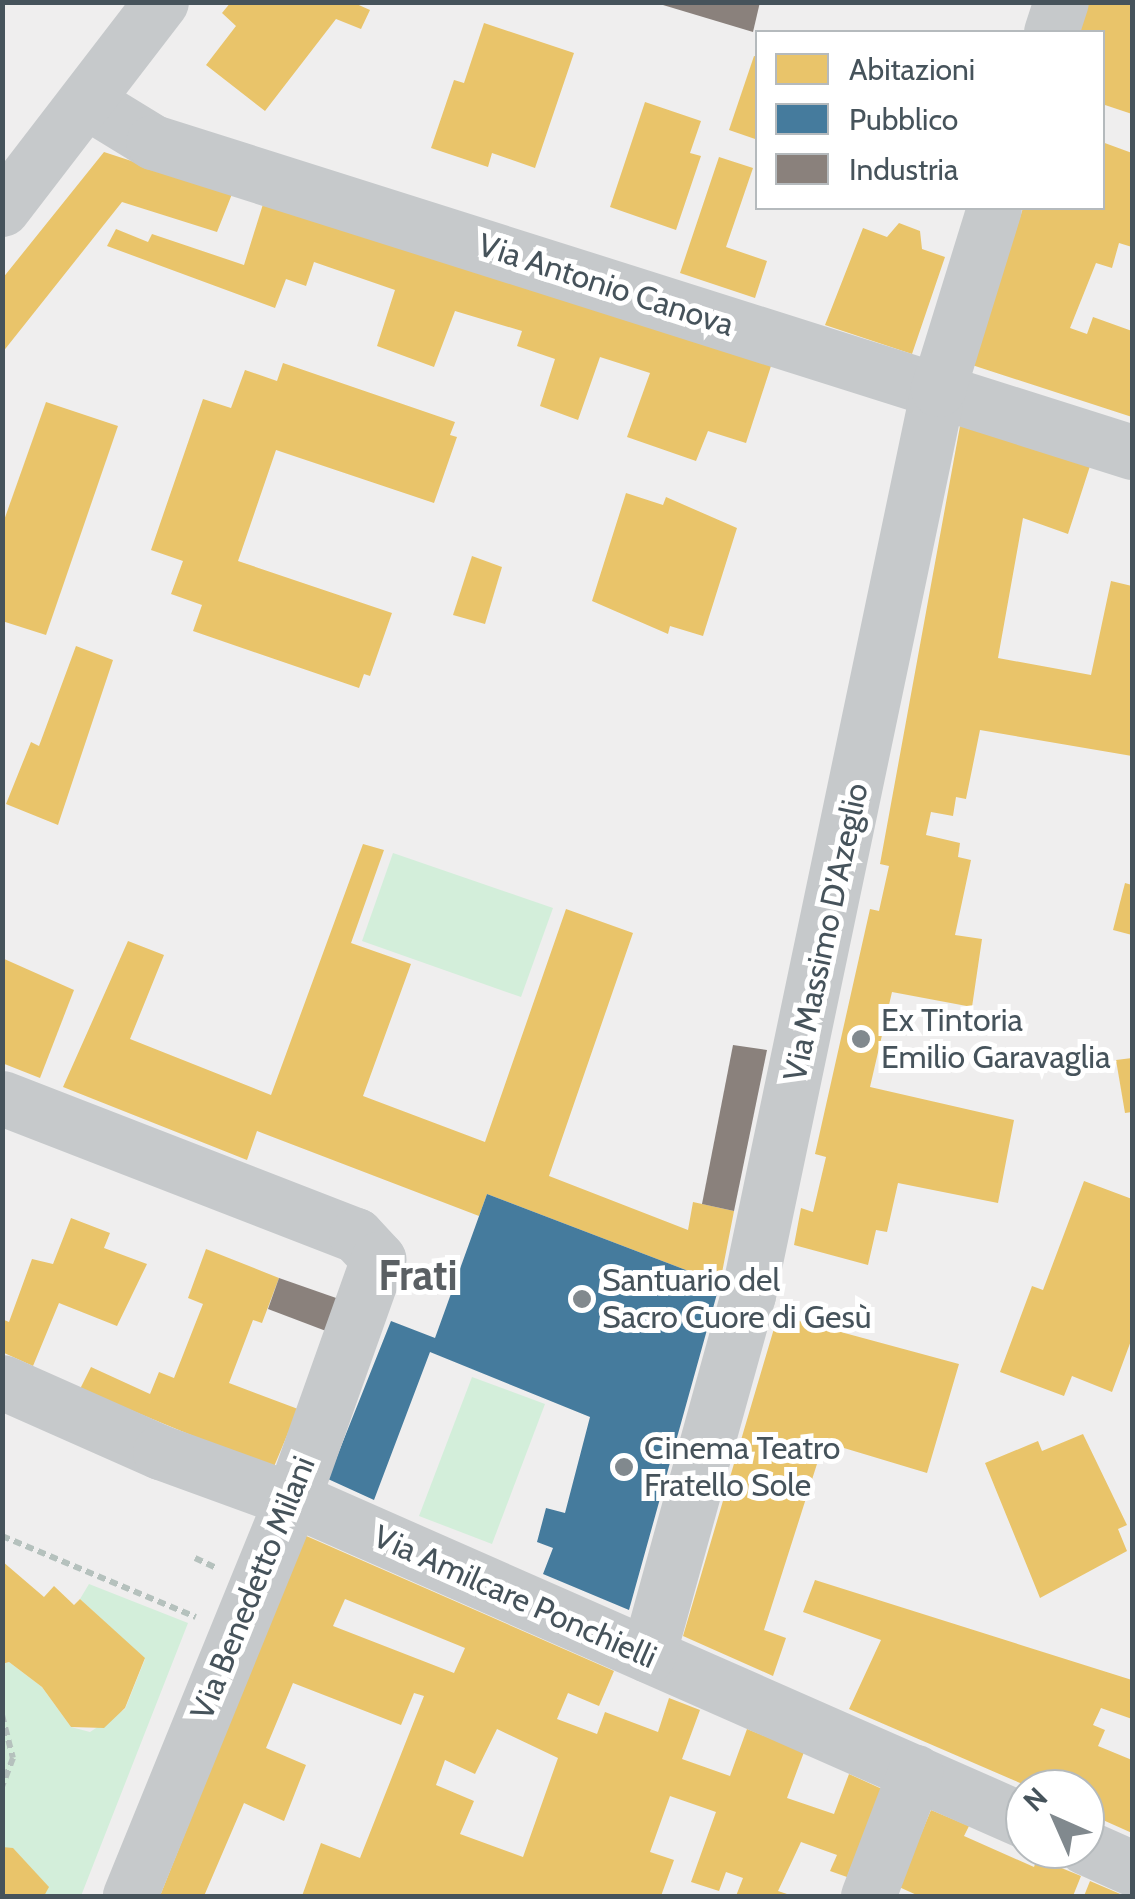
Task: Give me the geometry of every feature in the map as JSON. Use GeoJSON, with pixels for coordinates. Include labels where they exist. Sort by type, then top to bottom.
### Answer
{"type":"FeatureCollection","features":[{"type":"Feature","properties":{"kind":"street"},"geometry":{"type":"LineString","coordinates":[[2,210],[161,2]]}},
{"type":"Feature","properties":{"kind":"street"},"geometry":{"type":"LineString","coordinates":[[1052,30],[1061,2]]}},
{"type":"Feature","properties":{"kind":"street","name":"Via Antonio Canova"},"geometry":{"type":"LineString","coordinates":[[86,101],[153,142],[1132,452]]}},
{"type":"Feature","properties":{"kind":"street","name":"Via Massimo D'Azeglio"},"geometry":{"type":"LineString","coordinates":[[648,1655],[764,1225],[938,389],[993,210]]}},
{"type":"Feature","properties":{"kind":"street","name":"Via Benedetto Milani"},"geometry":{"type":"LineString","coordinates":[[2,1098],[366,1240],[378,1259],[375,1279],[130,1896]]}},
{"type":"Feature","properties":{"kind":"street","name":"Via Amilcare Ponchielli"},"geometry":{"type":"LineString","coordinates":[[2,1382],[287,1500],[1005,1812]]}},
{"type":"Feature","properties":{"kind":"street"},"geometry":{"type":"LineString","coordinates":[[868,1896],[915,1772]]}},
{"type":"Feature","properties":{"kind":"street"},"geometry":{"type":"LineString","coordinates":[[1105,1856],[1132,1868]]}},
{"type":"Feature","properties":{"kind":"path"},"geometry":{"type":"LineString","coordinates":[[2,1536],[197,1617]]}},
{"type":"Feature","properties":{"kind":"path"},"geometry":{"type":"LineString","coordinates":[[195,1558],[216,1568]]}},
{"type":"Feature","properties":{"kind":"path"},"geometry":{"type":"LineString","coordinates":[[2,1715],[13,1747],[2,1786]]}},
{"type":"Feature","properties":{"kind":"green space"},"geometry":{"type":"Polygon","coordinates":[[[393,853],[553,908],[521,997],[362,941],[393,853]]]}},
{"type":"Feature","properties":{"kind":"green space"},"geometry":{"type":"Polygon","coordinates":[[[472,1377],[545,1404],[492,1544],[419,1516],[472,1377]]]}},
{"type":"Feature","properties":{"kind":"green space"},"geometry":{"type":"Polygon","coordinates":[[[89,1584],[188,1623],[81,1896],[3,1896],[3,1664],[9,1662],[42,1687],[71,1727],[90,1732],[125,1709],[145,1659],[80,1599],[89,1584]]]}},
{"type":"Feature","properties":{"kind":"building: Abitazioni"},"geometry":{"type":"Polygon","coordinates":[[[231,2],[352,2],[370,10],[361,29],[336,19],[265,111],[206,65],[236,26],[222,13],[231,2]]]}},
{"type":"Feature","properties":{"kind":"building: Abitazioni"},"geometry":{"type":"Polygon","coordinates":[[[1089,2],[1132,2],[1132,114],[1105,105],[1105,30],[1079,30],[1089,2]]]}},
{"type":"Feature","properties":{"kind":"building: Abitazioni"},"geometry":{"type":"Polygon","coordinates":[[[484,23],[574,53],[535,168],[492,153],[488,167],[431,148],[454,80],[464,83],[484,23]]]}},
{"type":"Feature","properties":{"kind":"building: Abitazioni"},"geometry":{"type":"Polygon","coordinates":[[[754,56],[755,56],[755,139],[729,130],[754,56]]]}},
{"type":"Feature","properties":{"kind":"building: Abitazioni"},"geometry":{"type":"Polygon","coordinates":[[[645,102],[701,121],[690,153],[701,156],[676,230],[610,207],[645,102]]]}},
{"type":"Feature","properties":{"kind":"building: Abitazioni"},"geometry":{"type":"Polygon","coordinates":[[[1105,143],[1132,153],[1132,247],[1119,243],[1112,268],[1096,263],[1070,328],[1087,334],[1093,317],[1132,331],[1132,417],[972,365],[1022,210],[1105,210],[1105,143]]]}},
{"type":"Feature","properties":{"kind":"building: Abitazioni"},"geometry":{"type":"Polygon","coordinates":[[[104,152],[232,194],[217,232],[122,202],[2,353],[2,279],[104,152]]]}},
{"type":"Feature","properties":{"kind":"building: Abitazioni"},"geometry":{"type":"Polygon","coordinates":[[[719,157],[753,168],[726,247],[767,261],[755,298],[680,273],[719,157]]]}},
{"type":"Feature","properties":{"kind":"building: Abitazioni"},"geometry":{"type":"Polygon","coordinates":[[[264,201],[771,366],[746,443],[708,431],[696,461],[627,437],[650,373],[600,357],[578,420],[540,406],[555,359],[517,346],[522,331],[455,311],[434,367],[377,346],[395,290],[314,262],[306,286],[286,279],[275,308],[107,246],[116,229],[148,242],[152,234],[244,265],[264,201]]]}},
{"type":"Feature","properties":{"kind":"building: Abitazioni"},"geometry":{"type":"Polygon","coordinates":[[[899,223],[920,231],[922,249],[945,257],[912,354],[825,325],[863,228],[887,237],[899,223]]]}},
{"type":"Feature","properties":{"kind":"building: Abitazioni"},"geometry":{"type":"Polygon","coordinates":[[[283,363],[455,422],[450,435],[457,437],[434,503],[276,450],[238,561],[392,613],[370,676],[364,674],[359,688],[193,631],[202,605],[171,594],[183,561],[151,550],[203,399],[231,408],[245,370],[277,381],[283,363]]]}},
{"type":"Feature","properties":{"kind":"building: Abitazioni"},"geometry":{"type":"Polygon","coordinates":[[[46,402],[118,426],[46,635],[2,621],[2,526],[46,402]]]}},
{"type":"Feature","properties":{"kind":"building: Abitazioni"},"geometry":{"type":"Polygon","coordinates":[[[960,426],[1090,466],[1068,534],[1023,518],[998,658],[1091,675],[1111,581],[1132,586],[1132,756],[980,730],[966,799],[956,797],[953,816],[931,812],[926,835],[960,843],[958,857],[971,860],[955,935],[982,939],[972,1007],[892,992],[870,1087],[1014,1120],[998,1203],[898,1183],[887,1232],[876,1230],[868,1265],[794,1245],[801,1208],[813,1212],[826,1157],[815,1154],[870,909],[879,911],[889,866],[880,864],[960,426]]]}},
{"type":"Feature","properties":{"kind":"building: Abitazioni"},"geometry":{"type":"Polygon","coordinates":[[[626,493],[663,505],[666,497],[737,528],[703,636],[670,626],[668,634],[592,601],[626,493]]]}},
{"type":"Feature","properties":{"kind":"building: Abitazioni"},"geometry":{"type":"Polygon","coordinates":[[[472,556],[502,567],[485,624],[453,615],[472,556]]]}},
{"type":"Feature","properties":{"kind":"building: Abitazioni"},"geometry":{"type":"Polygon","coordinates":[[[76,646],[113,660],[58,825],[6,804],[31,742],[39,746],[76,646]]]}},
{"type":"Feature","properties":{"kind":"building: Abitazioni"},"geometry":{"type":"Polygon","coordinates":[[[363,844],[384,850],[351,943],[411,964],[363,1096],[485,1142],[566,909],[633,933],[549,1176],[688,1230],[693,1202],[734,1211],[720,1283],[487,1194],[479,1216],[257,1131],[247,1160],[63,1087],[128,941],[164,955],[130,1039],[271,1095],[363,844]]]}},
{"type":"Feature","properties":{"kind":"building: Abitazioni"},"geometry":{"type":"Polygon","coordinates":[[[1125,883],[1132,885],[1132,935],[1113,930],[1125,883]]]}},
{"type":"Feature","properties":{"kind":"building: Abitazioni"},"geometry":{"type":"Polygon","coordinates":[[[2,958],[74,990],[40,1078],[2,1063],[2,958]]]}},
{"type":"Feature","properties":{"kind":"building: Abitazioni"},"geometry":{"type":"Polygon","coordinates":[[[1132,1058],[1132,1112],[1125,1113],[1116,1060],[1132,1058]]]}},
{"type":"Feature","properties":{"kind":"building: Abitazioni"},"geometry":{"type":"Polygon","coordinates":[[[1084,1181],[1132,1199],[1132,1338],[1112,1392],[1072,1376],[1064,1396],[1000,1372],[1032,1286],[1043,1290],[1084,1181]]]}},
{"type":"Feature","properties":{"kind":"building: Abitazioni"},"geometry":{"type":"Polygon","coordinates":[[[71,1218],[110,1233],[104,1248],[147,1264],[117,1326],[59,1303],[33,1366],[2,1352],[2,1319],[9,1322],[32,1259],[53,1264],[71,1218]]]}},
{"type":"Feature","properties":{"kind":"building: Abitazioni"},"geometry":{"type":"Polygon","coordinates":[[[206,1249],[279,1278],[262,1323],[253,1320],[229,1383],[298,1409],[273,1469],[80,1389],[91,1367],[150,1394],[159,1372],[174,1378],[203,1304],[188,1298],[206,1249]]]}},
{"type":"Feature","properties":{"kind":"building: Abitazioni"},"geometry":{"type":"Polygon","coordinates":[[[778,1315],[959,1364],[927,1473],[824,1442],[764,1630],[786,1638],[773,1676],[683,1636],[778,1315]]]}},
{"type":"Feature","properties":{"kind":"building: Abitazioni"},"geometry":{"type":"Polygon","coordinates":[[[1083,1434],[1127,1525],[1118,1529],[1127,1551],[1040,1598],[985,1463],[1038,1441],[1042,1451],[1083,1434]]]}},
{"type":"Feature","properties":{"kind":"building: Abitazioni"},"geometry":{"type":"Polygon","coordinates":[[[304,1535],[614,1671],[599,1706],[568,1693],[557,1719],[597,1734],[605,1712],[658,1732],[669,1698],[700,1710],[682,1759],[730,1776],[747,1729],[804,1752],[787,1798],[834,1814],[849,1774],[882,1789],[847,1877],[830,1871],[837,1855],[801,1842],[778,1891],[793,1896],[736,1896],[743,1878],[726,1872],[719,1891],[691,1882],[716,1812],[670,1796],[650,1852],[674,1860],[661,1896],[302,1896],[321,1843],[360,1858],[424,1696],[414,1693],[401,1725],[293,1683],[266,1748],[306,1765],[284,1821],[244,1803],[204,1896],[160,1896],[304,1535]],[[345,1599],[333,1626],[454,1673],[465,1648],[345,1599]],[[497,1729],[475,1774],[445,1760],[436,1785],[474,1801],[460,1834],[523,1857],[558,1758],[497,1729]]]}},
{"type":"Feature","properties":{"kind":"building: Abitazioni"},"geometry":{"type":"Polygon","coordinates":[[[2,1561],[44,1597],[54,1586],[74,1605],[80,1599],[145,1658],[125,1708],[104,1728],[71,1727],[42,1687],[9,1662],[2,1664],[2,1561]]]}},
{"type":"Feature","properties":{"kind":"building: Abitazioni"},"geometry":{"type":"Polygon","coordinates":[[[815,1580],[1132,1680],[1132,1719],[1101,1708],[1093,1725],[1105,1730],[1098,1746],[1132,1760],[1132,1833],[1105,1821],[1105,1769],[1005,1769],[1005,1776],[849,1709],[881,1640],[803,1612],[815,1580]]]}},
{"type":"Feature","properties":{"kind":"building: Abitazioni"},"geometry":{"type":"Polygon","coordinates":[[[931,1810],[969,1826],[964,1836],[1005,1854],[1005,1869],[1064,1869],[1081,1876],[1073,1896],[919,1896],[899,1887],[931,1810]]]}},
{"type":"Feature","properties":{"kind":"building: Abitazioni"},"geometry":{"type":"Polygon","coordinates":[[[2,1847],[13,1848],[49,1887],[44,1896],[2,1896],[2,1847]]]}},
{"type":"Feature","properties":{"kind":"building: Abitazioni"},"geometry":{"type":"Polygon","coordinates":[[[1090,1881],[1125,1896],[1084,1896],[1090,1881]]]}},
{"type":"Feature","properties":{"kind":"building: Pubblico","name":"Santuario del Sacro Cuore di Gesù"},"geometry":{"type":"Polygon","coordinates":[[[487,1194],[720,1283],[629,1610],[543,1574],[553,1548],[537,1542],[546,1508],[565,1513],[590,1417],[430,1352],[374,1500],[328,1479],[391,1321],[435,1338],[487,1194]]]}},
{"type":"Feature","properties":{"kind":"building: Industria"},"geometry":{"type":"Polygon","coordinates":[[[653,2],[760,2],[753,32],[653,2]]]}},
{"type":"Feature","properties":{"kind":"building: Industria"},"geometry":{"type":"Polygon","coordinates":[[[733,1045],[767,1050],[734,1211],[702,1204],[733,1045]]]}},
{"type":"Feature","properties":{"kind":"building: Industria"},"geometry":{"type":"Polygon","coordinates":[[[279,1278],[339,1299],[326,1331],[268,1309],[279,1278]]]}},
{"type":"Feature","properties":{"kind":"place","name":"Ex Tintoria Emilio Garavaglia"},"geometry":{"type":"Point","coordinates":[861,1039]}},
{"type":"Feature","properties":{"kind":"place","name":"Santuario del Sacro Cuore di Gesù"},"geometry":{"type":"Point","coordinates":[582,1299]}},
{"type":"Feature","properties":{"kind":"place","name":"Cinema Teatro Fratello Sole"},"geometry":{"type":"Point","coordinates":[624,1467]}},
{"type":"Feature","properties":{"kind":"district","name":"Frati"},"geometry":{"type":"Point","coordinates":[418,1275]}}]}
